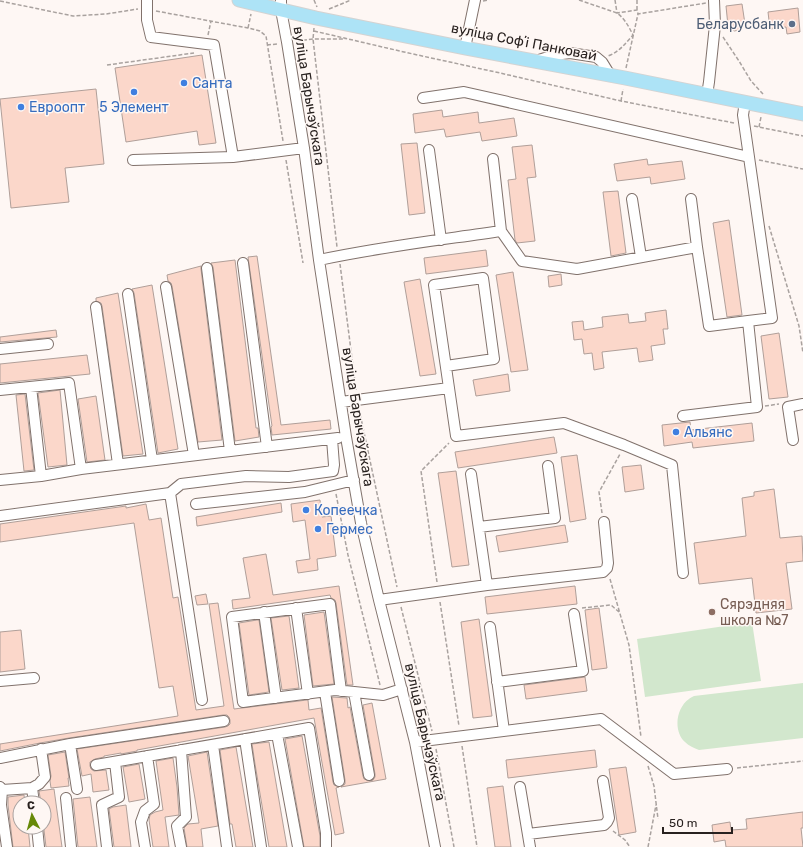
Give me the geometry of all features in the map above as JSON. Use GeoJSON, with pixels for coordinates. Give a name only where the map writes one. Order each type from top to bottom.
{"type":"FeatureCollection","features":[{"type":"Feature","properties":{"kind":"main road","name":"вуліца Софʼі Панковай"},"geometry":{"type":"LineString","coordinates":[[239,0],[281,5],[316,18],[803,114]]}},
{"type":"Feature","properties":{"kind":"street"},"geometry":{"type":"LineString","coordinates":[[465,48],[475,0]]}},
{"type":"Feature","properties":{"kind":"street"},"geometry":{"type":"LineString","coordinates":[[707,95],[715,25],[714,1]]}},
{"type":"Feature","properties":{"kind":"street"},"geometry":{"type":"LineString","coordinates":[[147,5],[147,20],[151,37],[214,45],[233,157]]}},
{"type":"Feature","properties":{"kind":"street","name":"вуліца Барычэўскага"},"geometry":{"type":"LineString","coordinates":[[281,5],[304,148],[346,437],[361,523],[415,742],[435,847]]}},
{"type":"Feature","properties":{"kind":"street"},"geometry":{"type":"LineString","coordinates":[[423,98],[464,92],[752,158]]}},
{"type":"Feature","properties":{"kind":"street"},"geometry":{"type":"LineString","coordinates":[[691,199],[709,326],[772,318],[752,158],[744,125],[744,102]]}},
{"type":"Feature","properties":{"kind":"street"},"geometry":{"type":"LineString","coordinates":[[133,160],[233,157],[304,148]]}},
{"type":"Feature","properties":{"kind":"street"},"geometry":{"type":"LineString","coordinates":[[429,150],[441,240]]}},
{"type":"Feature","properties":{"kind":"street"},"geometry":{"type":"LineString","coordinates":[[493,159],[501,231],[522,261],[577,269],[697,247]]}},
{"type":"Feature","properties":{"kind":"street"},"geometry":{"type":"LineString","coordinates":[[632,199],[641,257]]}},
{"type":"Feature","properties":{"kind":"street"},"geometry":{"type":"LineString","coordinates":[[320,260],[501,231]]}},
{"type":"Feature","properties":{"kind":"street"},"geometry":{"type":"LineString","coordinates":[[243,263],[267,447]]}},
{"type":"Feature","properties":{"kind":"street"},"geometry":{"type":"LineString","coordinates":[[206,268],[230,451]]}},
{"type":"Feature","properties":{"kind":"street"},"geometry":{"type":"LineString","coordinates":[[446,366],[494,359],[483,278],[434,285],[456,436],[564,423],[624,445],[672,465],[683,573]]}},
{"type":"Feature","properties":{"kind":"street"},"geometry":{"type":"LineString","coordinates":[[166,287],[194,455]]}},
{"type":"Feature","properties":{"kind":"street"},"geometry":{"type":"LineString","coordinates":[[128,294],[152,460]]}},
{"type":"Feature","properties":{"kind":"street"},"geometry":{"type":"LineString","coordinates":[[96,307],[118,464]]}},
{"type":"Feature","properties":{"kind":"street"},"geometry":{"type":"LineString","coordinates":[[684,416],[757,407],[748,321]]}},
{"type":"Feature","properties":{"kind":"street"},"geometry":{"type":"LineString","coordinates":[[0,349],[48,344]]}},
{"type":"Feature","properties":{"kind":"street"},"geometry":{"type":"LineString","coordinates":[[0,390],[69,383],[81,469]]}},
{"type":"Feature","properties":{"kind":"street"},"geometry":{"type":"LineString","coordinates":[[31,386],[41,476]]}},
{"type":"Feature","properties":{"kind":"street"},"geometry":{"type":"LineString","coordinates":[[341,402],[449,388]]}},
{"type":"Feature","properties":{"kind":"street"},"geometry":{"type":"LineString","coordinates":[[793,440],[788,407],[803,404]]}},
{"type":"Feature","properties":{"kind":"street"},"geometry":{"type":"LineString","coordinates":[[0,480],[41,476],[118,464],[346,437]]}},
{"type":"Feature","properties":{"kind":"street"},"geometry":{"type":"LineString","coordinates":[[0,516],[170,493],[181,484],[246,476],[289,477],[333,470],[332,439]]}},
{"type":"Feature","properties":{"kind":"street"},"geometry":{"type":"LineString","coordinates":[[479,527],[555,518],[548,466]]}},
{"type":"Feature","properties":{"kind":"street"},"geometry":{"type":"LineString","coordinates":[[472,474],[487,585]]}},
{"type":"Feature","properties":{"kind":"street"},"geometry":{"type":"LineString","coordinates":[[196,504],[305,492],[354,480]]}},
{"type":"Feature","properties":{"kind":"street"},"geometry":{"type":"LineString","coordinates":[[170,493],[202,700]]}},
{"type":"Feature","properties":{"kind":"street"},"geometry":{"type":"LineString","coordinates":[[379,600],[487,585],[603,572],[608,564],[604,522]]}},
{"type":"Feature","properties":{"kind":"street"},"geometry":{"type":"LineString","coordinates":[[341,691],[330,604],[232,617],[243,702],[335,690],[341,691],[383,695],[402,689]]}},
{"type":"Feature","properties":{"kind":"street"},"geometry":{"type":"LineString","coordinates":[[296,608],[308,694]]}},
{"type":"Feature","properties":{"kind":"street"},"geometry":{"type":"LineString","coordinates":[[264,612],[276,698]]}},
{"type":"Feature","properties":{"kind":"street"},"geometry":{"type":"LineString","coordinates":[[498,682],[583,671],[574,614]]}},
{"type":"Feature","properties":{"kind":"street"},"geometry":{"type":"LineString","coordinates":[[490,627],[504,731]]}},
{"type":"Feature","properties":{"kind":"street"},"geometry":{"type":"LineString","coordinates":[[0,681],[34,678]]}},
{"type":"Feature","properties":{"kind":"street"},"geometry":{"type":"LineString","coordinates":[[324,692],[339,781]]}},
{"type":"Feature","properties":{"kind":"street"},"geometry":{"type":"LineString","coordinates":[[354,692],[369,775]]}},
{"type":"Feature","properties":{"kind":"street"},"geometry":{"type":"LineString","coordinates":[[415,742],[601,719],[674,774],[727,769]]}},
{"type":"Feature","properties":{"kind":"street"},"geometry":{"type":"LineString","coordinates":[[0,758],[70,744],[224,721]]}},
{"type":"Feature","properties":{"kind":"street"},"geometry":{"type":"LineString","coordinates":[[96,765],[309,728],[326,833],[326,847]]}},
{"type":"Feature","properties":{"kind":"street"},"geometry":{"type":"LineString","coordinates":[[277,734],[298,847]]}},
{"type":"Feature","properties":{"kind":"street"},"geometry":{"type":"LineString","coordinates":[[245,739],[262,847]]}},
{"type":"Feature","properties":{"kind":"street"},"geometry":{"type":"LineString","coordinates":[[70,744],[77,789]]}},
{"type":"Feature","properties":{"kind":"street"},"geometry":{"type":"LineString","coordinates":[[213,745],[228,847]]}},
{"type":"Feature","properties":{"kind":"street"},"geometry":{"type":"LineString","coordinates":[[7,847],[1,805],[1,788],[32,788],[39,784],[45,777],[41,749]]}},
{"type":"Feature","properties":{"kind":"street"},"geometry":{"type":"LineString","coordinates":[[181,750],[186,817],[177,826],[181,847]]}},
{"type":"Feature","properties":{"kind":"street"},"geometry":{"type":"LineString","coordinates":[[145,847],[141,822],[145,811],[154,804],[147,756]]}},
{"type":"Feature","properties":{"kind":"street"},"geometry":{"type":"LineString","coordinates":[[107,847],[102,805],[120,797],[115,762]]}},
{"type":"Feature","properties":{"kind":"street"},"geometry":{"type":"LineString","coordinates":[[528,834],[604,825],[609,818],[603,781]]}},
{"type":"Feature","properties":{"kind":"street"},"geometry":{"type":"LineString","coordinates":[[520,787],[530,847]]}},
{"type":"Feature","properties":{"kind":"street"},"geometry":{"type":"LineString","coordinates":[[32,788],[33,795]]}},
{"type":"Feature","properties":{"kind":"street"},"geometry":{"type":"LineString","coordinates":[[66,798],[71,847]]}},
{"type":"Feature","properties":{"kind":"street"},"geometry":{"type":"LineString","coordinates":[[38,835],[39,847]]}},
{"type":"Feature","properties":{"kind":"path"},"geometry":{"type":"LineString","coordinates":[[324,12],[351,0]]}},
{"type":"Feature","properties":{"kind":"path"},"geometry":{"type":"LineString","coordinates":[[579,0],[617,13],[627,24],[633,35]]}},
{"type":"Feature","properties":{"kind":"path"},"geometry":{"type":"LineString","coordinates":[[615,0],[617,13]]}},
{"type":"Feature","properties":{"kind":"path"},"geometry":{"type":"LineString","coordinates":[[621,101],[624,78],[638,14],[637,0]]}},
{"type":"Feature","properties":{"kind":"path"},"geometry":{"type":"LineString","coordinates":[[0,1],[72,16],[106,14],[136,9],[147,5],[211,21],[260,31],[266,36],[303,263]]}},
{"type":"Feature","properties":{"kind":"path"},"geometry":{"type":"LineString","coordinates":[[638,14],[714,1]]}},
{"type":"Feature","properties":{"kind":"path"},"geometry":{"type":"LineString","coordinates":[[617,13],[637,10]]}},
{"type":"Feature","properties":{"kind":"path"},"geometry":{"type":"LineString","coordinates":[[107,65],[205,51],[211,21]]}},
{"type":"Feature","properties":{"kind":"path"},"geometry":{"type":"LineString","coordinates":[[715,25],[751,81],[764,96],[759,127]]}},
{"type":"Feature","properties":{"kind":"path"},"geometry":{"type":"LineString","coordinates":[[314,30],[347,39],[621,101],[803,136]]}},
{"type":"Feature","properties":{"kind":"path"},"geometry":{"type":"LineString","coordinates":[[605,57],[620,50],[633,35]]}},
{"type":"Feature","properties":{"kind":"path"},"geometry":{"type":"LineString","coordinates":[[347,39],[313,39],[358,401],[399,598],[434,740],[454,847]]}},
{"type":"Feature","properties":{"kind":"path"},"geometry":{"type":"LineString","coordinates":[[159,58],[160,62]]}},
{"type":"Feature","properties":{"kind":"path"},"geometry":{"type":"LineString","coordinates":[[752,158],[803,169]]}},
{"type":"Feature","properties":{"kind":"path"},"geometry":{"type":"LineString","coordinates":[[768,222],[799,326],[803,353]]}},
{"type":"Feature","properties":{"kind":"path"},"geometry":{"type":"LineString","coordinates":[[456,436],[420,471],[477,847]]}},
{"type":"Feature","properties":{"kind":"path"},"geometry":{"type":"LineString","coordinates":[[604,522],[600,492],[624,445]]}},
{"type":"Feature","properties":{"kind":"path"},"geometry":{"type":"LineString","coordinates":[[335,485],[348,554],[383,695]]}},
{"type":"Feature","properties":{"kind":"path"},"geometry":{"type":"LineString","coordinates":[[606,568],[629,645],[642,751],[654,786],[658,819]]}},
{"type":"Feature","properties":{"kind":"path"},"geometry":{"type":"LineString","coordinates":[[574,614],[583,607],[611,605],[620,614]]}},
{"type":"Feature","properties":{"kind":"path"},"geometry":{"type":"LineString","coordinates":[[727,769],[803,761]]}},
{"type":"Feature","properties":{"kind":"path"},"geometry":{"type":"LineString","coordinates":[[648,847],[656,803]]}},
{"type":"Feature","properties":{"kind":"path"},"geometry":{"type":"LineString","coordinates":[[604,825],[625,840],[630,847]]}},
{"type":"Feature","properties":{"kind":"green space"},"geometry":{"type":"Polygon","coordinates":[[[752,622],[761,681],[645,697],[637,639],[752,622]]]}},
{"type":"Feature","properties":{"kind":"green space"},"geometry":{"type":"Polygon","coordinates":[[[803,683],[803,738],[699,750],[692,747],[681,737],[678,726],[679,714],[685,703],[694,696],[803,683]]]}},
{"type":"Feature","properties":{"kind":"building"},"geometry":{"type":"Polygon","coordinates":[[[742,4],[745,24],[740,30],[734,31],[728,26],[726,6],[742,4]]]}},
{"type":"Feature","properties":{"kind":"building"},"geometry":{"type":"Polygon","coordinates":[[[798,8],[800,32],[787,34],[786,27],[770,29],[768,12],[798,8]]]}},
{"type":"Feature","properties":{"kind":"building"},"geometry":{"type":"Polygon","coordinates":[[[202,55],[216,143],[199,145],[197,131],[126,142],[115,68],[202,55]]]}},
{"type":"Feature","properties":{"kind":"building"},"geometry":{"type":"Polygon","coordinates":[[[96,89],[104,164],[65,168],[69,202],[11,208],[0,99],[96,89]]]}},
{"type":"Feature","properties":{"kind":"building"},"geometry":{"type":"Polygon","coordinates":[[[442,110],[443,117],[478,112],[479,123],[514,118],[517,136],[482,141],[480,132],[446,137],[444,129],[415,133],[413,114],[442,110]]]}},
{"type":"Feature","properties":{"kind":"building"},"geometry":{"type":"Polygon","coordinates":[[[417,143],[425,213],[409,215],[401,144],[417,143]]]}},
{"type":"Feature","properties":{"kind":"building"},"geometry":{"type":"Polygon","coordinates":[[[532,145],[536,177],[527,178],[535,241],[517,243],[515,240],[508,180],[516,179],[512,147],[532,145]]]}},
{"type":"Feature","properties":{"kind":"building"},"geometry":{"type":"Polygon","coordinates":[[[647,159],[648,165],[682,161],[685,179],[651,184],[650,177],[617,181],[614,164],[647,159]]]}},
{"type":"Feature","properties":{"kind":"building"},"geometry":{"type":"Polygon","coordinates":[[[618,191],[626,253],[611,256],[603,192],[618,191]]]}},
{"type":"Feature","properties":{"kind":"building"},"geometry":{"type":"Polygon","coordinates":[[[729,220],[742,315],[727,317],[713,223],[729,220]]]}},
{"type":"Feature","properties":{"kind":"building"},"geometry":{"type":"Polygon","coordinates":[[[486,250],[488,266],[426,274],[424,258],[486,250]]]}},
{"type":"Feature","properties":{"kind":"building"},"geometry":{"type":"Polygon","coordinates":[[[257,256],[281,425],[330,420],[331,429],[272,435],[272,426],[248,257],[257,256]]]}},
{"type":"Feature","properties":{"kind":"building"},"geometry":{"type":"Polygon","coordinates":[[[235,260],[256,428],[258,428],[259,437],[235,441],[213,267],[211,263],[235,260]]]}},
{"type":"Feature","properties":{"kind":"building"},"geometry":{"type":"Polygon","coordinates":[[[201,266],[222,440],[198,442],[172,286],[168,281],[167,275],[201,266]]]}},
{"type":"Feature","properties":{"kind":"building"},"geometry":{"type":"Polygon","coordinates":[[[513,272],[528,370],[511,372],[496,275],[513,272]]]}},
{"type":"Feature","properties":{"kind":"building"},"geometry":{"type":"Polygon","coordinates":[[[561,274],[562,285],[549,287],[548,276],[561,274]]]}},
{"type":"Feature","properties":{"kind":"building"},"geometry":{"type":"Polygon","coordinates":[[[420,279],[436,374],[420,376],[404,282],[420,279]]]}},
{"type":"Feature","properties":{"kind":"building"},"geometry":{"type":"Polygon","coordinates":[[[152,285],[178,449],[158,453],[134,293],[132,289],[152,285]]]}},
{"type":"Feature","properties":{"kind":"building"},"geometry":{"type":"Polygon","coordinates":[[[118,293],[143,454],[123,456],[102,306],[101,303],[96,301],[96,298],[118,293]]]}},
{"type":"Feature","properties":{"kind":"building"},"geometry":{"type":"Polygon","coordinates":[[[666,310],[668,329],[663,329],[665,344],[651,346],[653,360],[639,362],[637,348],[602,352],[604,368],[594,370],[592,353],[584,354],[582,339],[574,340],[572,322],[583,321],[584,330],[603,327],[602,317],[628,314],[629,323],[646,321],[645,313],[666,310]]]}},
{"type":"Feature","properties":{"kind":"building"},"geometry":{"type":"Polygon","coordinates":[[[56,330],[57,337],[0,342],[0,337],[56,330]]]}},
{"type":"Feature","properties":{"kind":"building"},"geometry":{"type":"Polygon","coordinates":[[[779,333],[788,397],[769,399],[761,336],[779,333]]]}},
{"type":"Feature","properties":{"kind":"building"},"geometry":{"type":"Polygon","coordinates":[[[87,355],[90,374],[0,383],[0,364],[87,355]]]}},
{"type":"Feature","properties":{"kind":"building"},"geometry":{"type":"Polygon","coordinates":[[[508,374],[510,391],[476,396],[473,380],[508,374]]]}},
{"type":"Feature","properties":{"kind":"building"},"geometry":{"type":"Polygon","coordinates":[[[60,390],[67,465],[48,467],[38,393],[60,390]]]}},
{"type":"Feature","properties":{"kind":"building"},"geometry":{"type":"Polygon","coordinates":[[[25,394],[34,470],[24,471],[16,395],[25,394]]]}},
{"type":"Feature","properties":{"kind":"building"},"geometry":{"type":"Polygon","coordinates":[[[96,396],[105,460],[87,462],[78,399],[96,396]]]}},
{"type":"Feature","properties":{"kind":"building"},"geometry":{"type":"Polygon","coordinates":[[[690,422],[691,430],[752,423],[754,441],[693,448],[692,442],[664,446],[662,425],[690,422]]]}},
{"type":"Feature","properties":{"kind":"building"},"geometry":{"type":"Polygon","coordinates":[[[554,437],[557,453],[458,468],[455,452],[554,437]]]}},
{"type":"Feature","properties":{"kind":"building"},"geometry":{"type":"Polygon","coordinates":[[[577,455],[586,519],[570,522],[561,457],[577,455]]]}},
{"type":"Feature","properties":{"kind":"building"},"geometry":{"type":"Polygon","coordinates":[[[641,465],[644,489],[625,492],[622,467],[641,465]]]}},
{"type":"Feature","properties":{"kind":"building"},"geometry":{"type":"Polygon","coordinates":[[[456,471],[469,565],[452,567],[438,473],[456,471]]]}},
{"type":"Feature","properties":{"kind":"building"},"geometry":{"type":"Polygon","coordinates":[[[774,489],[780,538],[802,536],[803,561],[786,563],[792,609],[756,613],[752,578],[699,584],[694,543],[746,536],[742,498],[754,496],[754,492],[774,489]]]}},
{"type":"Feature","properties":{"kind":"building"},"geometry":{"type":"Polygon","coordinates":[[[320,500],[322,517],[331,516],[336,556],[317,559],[318,570],[298,573],[296,561],[310,559],[305,520],[293,522],[291,504],[320,500]]]}},
{"type":"Feature","properties":{"kind":"building"},"geometry":{"type":"Polygon","coordinates":[[[281,503],[282,512],[197,526],[196,517],[281,503]]]}},
{"type":"Feature","properties":{"kind":"building"},"geometry":{"type":"Polygon","coordinates":[[[146,504],[149,520],[161,518],[173,598],[178,597],[196,710],[224,706],[209,604],[218,603],[234,709],[307,700],[309,710],[321,708],[333,782],[334,785],[339,787],[336,788],[344,833],[335,835],[314,718],[104,756],[95,759],[90,762],[91,769],[94,771],[106,770],[109,790],[93,792],[91,774],[82,776],[77,749],[225,727],[230,724],[229,717],[227,715],[223,715],[69,738],[0,751],[0,744],[178,716],[173,686],[159,688],[134,523],[0,542],[0,524],[126,506],[126,508],[146,504]]]}},
{"type":"Feature","properties":{"kind":"building"},"geometry":{"type":"Polygon","coordinates":[[[565,525],[568,542],[499,552],[496,536],[565,525]]]}},
{"type":"Feature","properties":{"kind":"building"},"geometry":{"type":"Polygon","coordinates":[[[266,554],[273,595],[339,586],[353,685],[347,685],[336,603],[330,595],[233,609],[232,600],[250,598],[243,558],[266,554]]]}},
{"type":"Feature","properties":{"kind":"building"},"geometry":{"type":"Polygon","coordinates":[[[575,586],[577,604],[487,614],[485,597],[575,586]]]}},
{"type":"Feature","properties":{"kind":"building"},"geometry":{"type":"Polygon","coordinates":[[[206,594],[208,604],[197,605],[195,596],[206,594]]]}},
{"type":"Feature","properties":{"kind":"building"},"geometry":{"type":"Polygon","coordinates":[[[599,608],[607,668],[592,670],[585,610],[599,608]]]}},
{"type":"Feature","properties":{"kind":"building"},"geometry":{"type":"Polygon","coordinates":[[[324,612],[334,684],[313,686],[304,615],[324,612]]]}},
{"type":"Feature","properties":{"kind":"building"},"geometry":{"type":"Polygon","coordinates":[[[289,616],[299,688],[282,690],[271,618],[289,616]]]}},
{"type":"Feature","properties":{"kind":"building"},"geometry":{"type":"Polygon","coordinates":[[[479,619],[492,716],[473,718],[461,622],[479,619]]]}},
{"type":"Feature","properties":{"kind":"building"},"geometry":{"type":"Polygon","coordinates":[[[259,620],[269,692],[249,695],[239,623],[259,620]]]}},
{"type":"Feature","properties":{"kind":"building"},"geometry":{"type":"Polygon","coordinates":[[[21,630],[25,669],[0,672],[0,632],[21,630]]]}},
{"type":"Feature","properties":{"kind":"building"},"geometry":{"type":"Polygon","coordinates":[[[585,677],[587,691],[526,699],[524,685],[585,677]]]}},
{"type":"Feature","properties":{"kind":"building"},"geometry":{"type":"Polygon","coordinates":[[[332,697],[347,698],[363,776],[364,779],[370,781],[373,780],[375,774],[363,705],[372,703],[386,779],[341,787],[345,784],[345,780],[332,697]]]}},
{"type":"Feature","properties":{"kind":"building"},"geometry":{"type":"Polygon","coordinates":[[[302,736],[320,836],[320,847],[304,847],[285,739],[302,736]]]}},
{"type":"Feature","properties":{"kind":"building"},"geometry":{"type":"Polygon","coordinates":[[[269,742],[287,847],[269,847],[252,744],[269,742]]]}},
{"type":"Feature","properties":{"kind":"building"},"geometry":{"type":"Polygon","coordinates":[[[236,747],[253,847],[236,847],[232,824],[230,824],[220,750],[236,747]]]}},
{"type":"Feature","properties":{"kind":"building"},"geometry":{"type":"Polygon","coordinates":[[[595,750],[597,767],[508,778],[506,760],[595,750]]]}},
{"type":"Feature","properties":{"kind":"building"},"geometry":{"type":"Polygon","coordinates":[[[65,752],[69,786],[51,788],[48,755],[65,752]]]}},
{"type":"Feature","properties":{"kind":"building"},"geometry":{"type":"Polygon","coordinates":[[[207,752],[218,826],[201,829],[203,847],[187,847],[184,828],[188,824],[199,823],[188,756],[207,752]]]}},
{"type":"Feature","properties":{"kind":"building"},"geometry":{"type":"Polygon","coordinates":[[[173,758],[179,815],[165,817],[169,847],[153,847],[149,820],[150,815],[163,810],[156,761],[173,758]]]}},
{"type":"Feature","properties":{"kind":"building"},"geometry":{"type":"Polygon","coordinates":[[[139,764],[145,799],[129,802],[123,767],[139,764]]]}},
{"type":"Feature","properties":{"kind":"building"},"geometry":{"type":"Polygon","coordinates":[[[626,767],[636,832],[619,835],[609,769],[626,767]]]}},
{"type":"Feature","properties":{"kind":"building"},"geometry":{"type":"Polygon","coordinates":[[[503,786],[511,847],[495,847],[487,788],[503,786]]]}},
{"type":"Feature","properties":{"kind":"building"},"geometry":{"type":"Polygon","coordinates":[[[54,789],[62,847],[46,847],[45,835],[52,835],[52,795],[40,795],[39,791],[54,789]]]}},
{"type":"Feature","properties":{"kind":"building"},"geometry":{"type":"Polygon","coordinates":[[[12,796],[12,835],[29,835],[30,847],[13,847],[8,797],[12,796]]]}},
{"type":"Feature","properties":{"kind":"building"},"geometry":{"type":"Polygon","coordinates":[[[90,797],[97,847],[78,847],[73,799],[90,797]]]}},
{"type":"Feature","properties":{"kind":"building"},"geometry":{"type":"Polygon","coordinates":[[[126,805],[131,847],[114,847],[109,809],[126,805]]]}},
{"type":"Feature","properties":{"kind":"building"},"geometry":{"type":"Polygon","coordinates":[[[803,812],[803,828],[801,828],[803,847],[726,847],[725,840],[714,842],[712,825],[730,822],[731,830],[747,829],[746,819],[803,812]]]}},
{"type":"Feature","properties":{"kind":"place","name":"Беларусбанк"},"geometry":{"type":"Point","coordinates":[792,24]}},
{"type":"Feature","properties":{"kind":"place","name":"Санта"},"geometry":{"type":"Point","coordinates":[184,83]}},
{"type":"Feature","properties":{"kind":"place","name":"5 Элемент"},"geometry":{"type":"Point","coordinates":[134,92]}},
{"type":"Feature","properties":{"kind":"place","name":"Евроопт"},"geometry":{"type":"Point","coordinates":[21,107]}},
{"type":"Feature","properties":{"kind":"place","name":"Альянс"},"geometry":{"type":"Point","coordinates":[676,432]}},
{"type":"Feature","properties":{"kind":"place","name":"Копеечка"},"geometry":{"type":"Point","coordinates":[306,510]}},
{"type":"Feature","properties":{"kind":"place","name":"Гермес"},"geometry":{"type":"Point","coordinates":[318,529]}},
{"type":"Feature","properties":{"kind":"place","name":"Сярэдняя школа №7"},"geometry":{"type":"Point","coordinates":[712,612]}}]}
